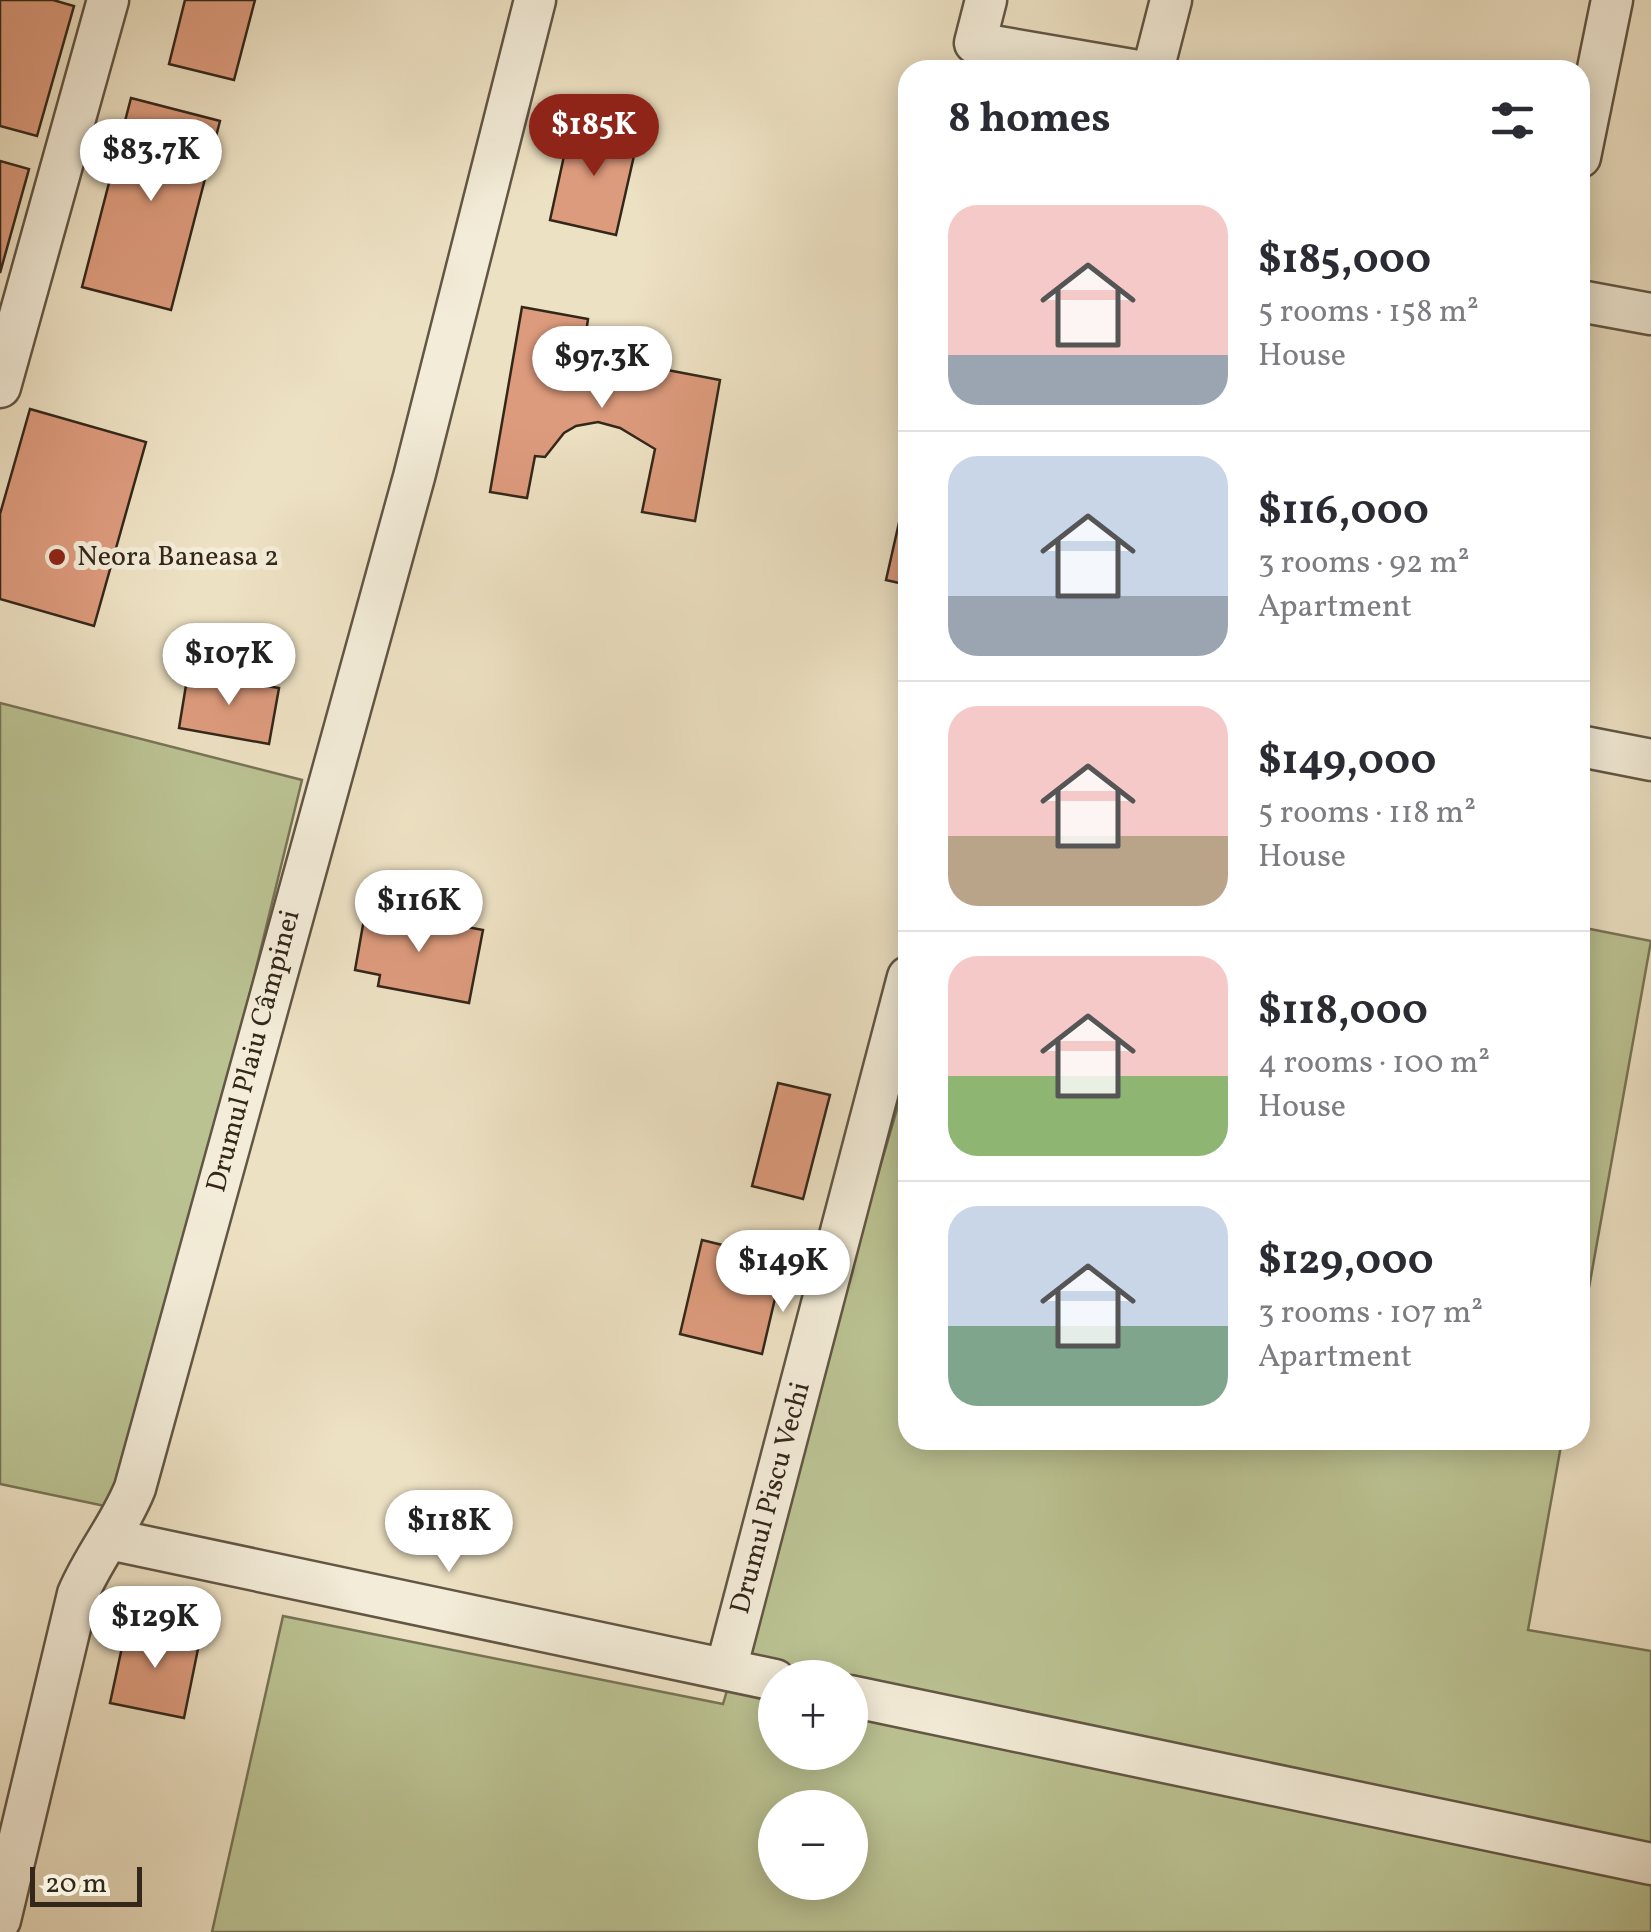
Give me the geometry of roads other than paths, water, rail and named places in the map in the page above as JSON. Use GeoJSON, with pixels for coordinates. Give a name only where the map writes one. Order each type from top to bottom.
{"type":"FeatureCollection","features":[{"type":"Feature","properties":{"kind":"street"},"geometry":{"type":"LineString","coordinates":[[0,387],[108,0]]}},
{"type":"Feature","properties":{"kind":"street","name":"Drumul Plaiu Câmpinei"},"geometry":{"type":"LineString","coordinates":[[0,1920],[78,1594],[134,1488],[404,515],[535,0]]}},
{"type":"Feature","properties":{"kind":"street"},"geometry":{"type":"LineString","coordinates":[[986,0],[972,57],[1009,60]]}},
{"type":"Feature","properties":{"kind":"street"},"geometry":{"type":"LineString","coordinates":[[1156,60],[1171,0]]}},
{"type":"Feature","properties":{"kind":"street"},"geometry":{"type":"LineString","coordinates":[[1590,108],[1612,0]]}},
{"type":"Feature","properties":{"kind":"street"},"geometry":{"type":"LineString","coordinates":[[1590,303],[1651,314]]}},
{"type":"Feature","properties":{"kind":"street"},"geometry":{"type":"LineString","coordinates":[[1590,748],[1651,760]]}},
{"type":"Feature","properties":{"kind":"street","name":"Drumul Piscu Vechi"},"geometry":{"type":"LineString","coordinates":[[726,1670],[898,1015]]}},
{"type":"Feature","properties":{"kind":"street"},"geometry":{"type":"LineString","coordinates":[[110,1539],[758,1677]]}},
{"type":"Feature","properties":{"kind":"street"},"geometry":{"type":"LineString","coordinates":[[868,1700],[1651,1864]]}},
{"type":"Feature","properties":{"kind":"place","name":"Neora Baneasa 2"},"geometry":{"type":"Point","coordinates":[57,557]}}]}
